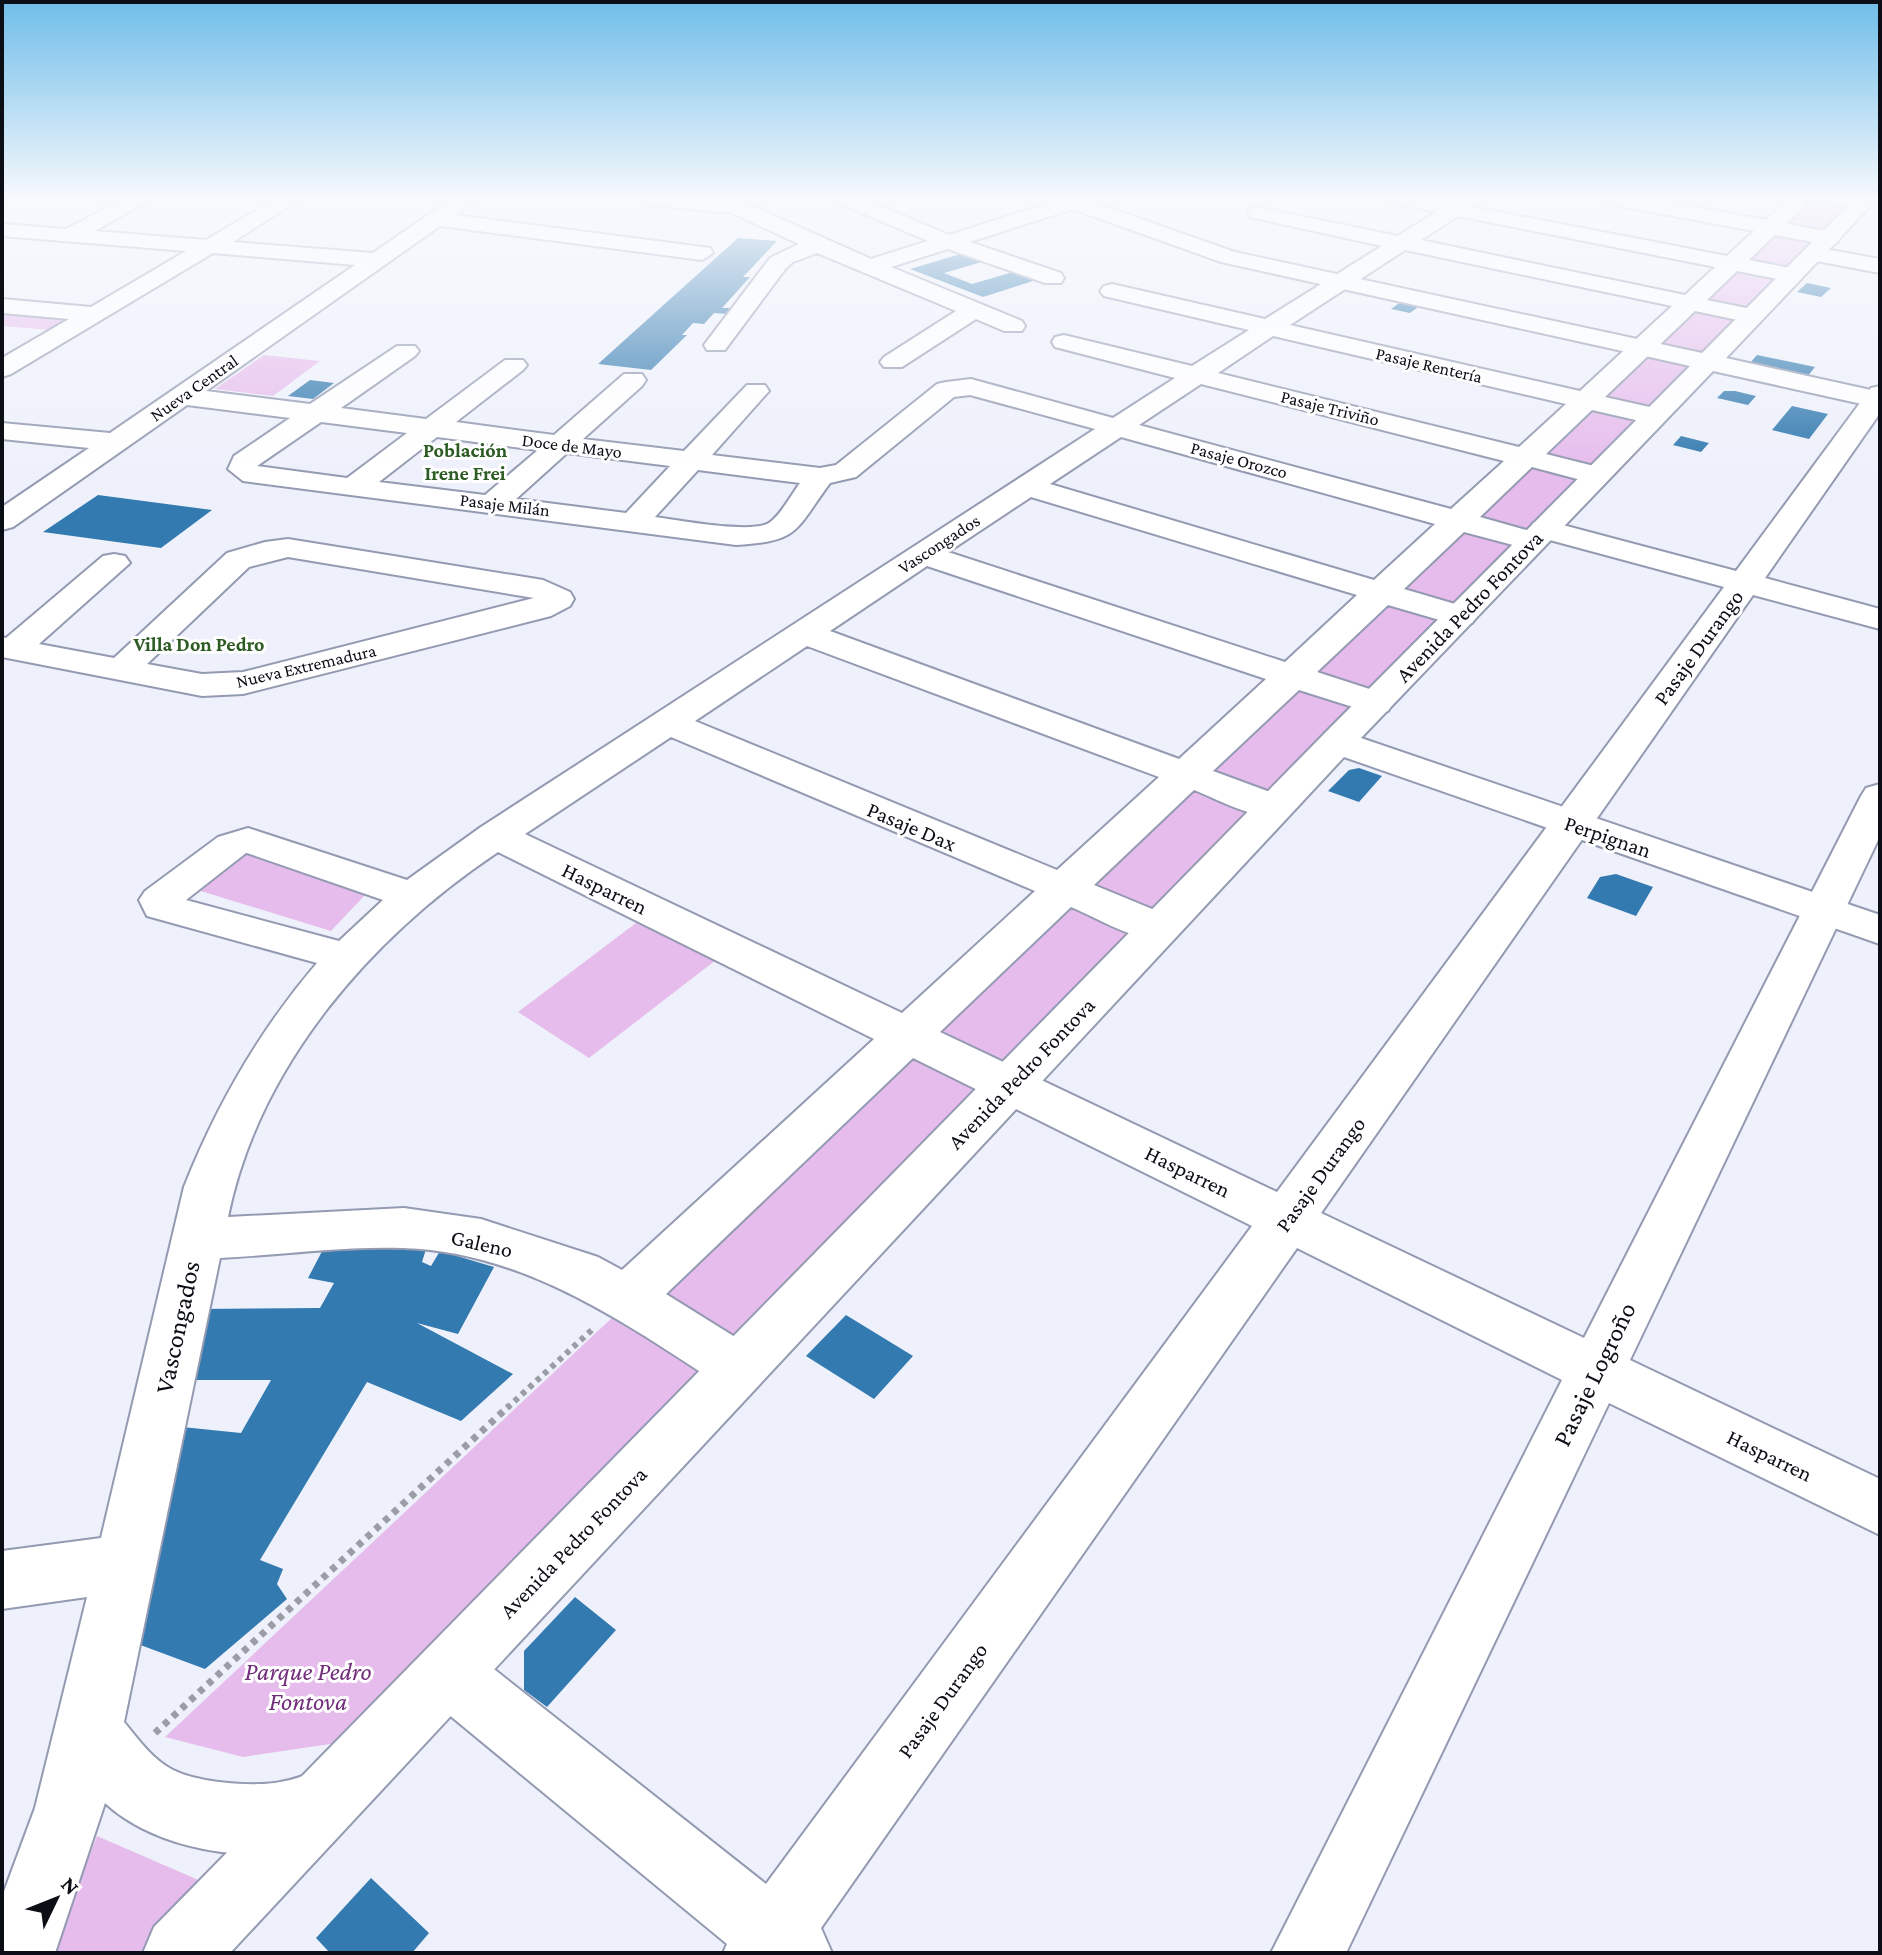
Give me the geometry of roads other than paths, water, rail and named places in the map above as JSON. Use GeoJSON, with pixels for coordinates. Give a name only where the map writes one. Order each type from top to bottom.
{"type":"FeatureCollection","features":[{"type":"Feature","properties":{"kind":"street"},"geometry":{"type":"LineString","coordinates":[[2,369],[134,290]]}},
{"type":"Feature","properties":{"kind":"street","name":"Nueva Central"},"geometry":{"type":"LineString","coordinates":[[2,521],[334,290]]}},
{"type":"Feature","properties":{"kind":"street"},"geometry":{"type":"LineString","coordinates":[[716,345],[757,290]]}},
{"type":"Feature","properties":{"kind":"street"},"geometry":{"type":"LineString","coordinates":[[926,290],[1013,326]]}},
{"type":"Feature","properties":{"kind":"street","name":"Vascongados"},"geometry":{"type":"LineString","coordinates":[[18,1953],[69,1808],[104,1749],[126,1563],[196,1239],[221,1150],[247,1092],[290,1024],[345,957],[412,896],[495,835],[1326,290]]}},
{"type":"Feature","properties":{"kind":"street"},"geometry":{"type":"LineString","coordinates":[[1382,290],[1879,398]]}},
{"type":"Feature","properties":{"kind":"street"},"geometry":{"type":"LineString","coordinates":[[1629,290],[1752,316]]}},
{"type":"Feature","properties":{"kind":"street"},"geometry":{"type":"LineString","coordinates":[[628,1297],[1704,290]]}},
{"type":"Feature","properties":{"kind":"street","name":"Avenida Pedro Fontova"},"geometry":{"type":"LineString","coordinates":[[180,1953],[1337,742],[1777,290]]}},
{"type":"Feature","properties":{"kind":"street","name":"Pasaje Rentería"},"geometry":{"type":"LineString","coordinates":[[1112,291],[1653,416]]}},
{"type":"Feature","properties":{"kind":"street"},"geometry":{"type":"LineString","coordinates":[[2,306],[94,314]]}},
{"type":"Feature","properties":{"kind":"street"},"geometry":{"type":"LineString","coordinates":[[893,362],[974,310]]}},
{"type":"Feature","properties":{"kind":"street"},"geometry":{"type":"LineString","coordinates":[[16,332],[57,336]]}},
{"type":"Feature","properties":{"kind":"street","name":"Pasaje Triviño"},"geometry":{"type":"LineString","coordinates":[[1064,342],[1596,475]]}},
{"type":"Feature","properties":{"kind":"street"},"geometry":{"type":"LineString","coordinates":[[315,413],[406,351]]}},
{"type":"Feature","properties":{"kind":"street"},"geometry":{"type":"LineString","coordinates":[[354,487],[514,365]]}},
{"type":"Feature","properties":{"kind":"street"},"geometry":{"type":"LineString","coordinates":[[494,503],[557,444],[633,380]]}},
{"type":"Feature","properties":{"kind":"street","name":"Pasaje Orozco"},"geometry":{"type":"LineString","coordinates":[[820,477],[846,471],[946,390],[971,387],[1458,520],[1538,535],[1744,583],[1880,619]]}},
{"type":"Feature","properties":{"kind":"street"},"geometry":{"type":"LineString","coordinates":[[634,522],[756,391]]}},
{"type":"Feature","properties":{"kind":"street","name":"Doce de Mayo"},"geometry":{"type":"LineString","coordinates":[[182,396],[820,477]]}},
{"type":"Feature","properties":{"kind":"street","name":"Pasaje Durango"},"geometry":{"type":"LineString","coordinates":[[776,1947],[1287,1219],[1879,398]]}},
{"type":"Feature","properties":{"kind":"street","name":"Pasaje Milán"},"geometry":{"type":"LineString","coordinates":[[315,413],[244,462],[242,469],[253,475],[494,503],[736,536],[770,534],[782,528],[820,477]]}},
{"type":"Feature","properties":{"kind":"street"},"geometry":{"type":"LineString","coordinates":[[2,431],[115,442]]}},
{"type":"Feature","properties":{"kind":"street"},"geometry":{"type":"LineString","coordinates":[[1026,486],[1460,616]]}},
{"type":"Feature","properties":{"kind":"street","name":"Nueva Extremadura"},"geometry":{"type":"LineString","coordinates":[[8,648],[121,670],[202,685],[243,683],[539,609],[558,599],[543,590],[288,548],[265,551],[238,560],[121,670]]}},
{"type":"Feature","properties":{"kind":"street"},"geometry":{"type":"LineString","coordinates":[[922,554],[1375,703]]}},
{"type":"Feature","properties":{"kind":"street"},"geometry":{"type":"LineString","coordinates":[[8,648],[114,563]]}},
{"type":"Feature","properties":{"kind":"street"},"geometry":{"type":"LineString","coordinates":[[803,633],[1275,807]]}},
{"type":"Feature","properties":{"kind":"street","name":"Pasaje Dax"},"geometry":{"type":"LineString","coordinates":[[666,722],[1159,928]]}},
{"type":"Feature","properties":{"kind":"street","name":"Perpignan"},"geometry":{"type":"LineString","coordinates":[[1337,742],[1880,930]]}},
{"type":"Feature","properties":{"kind":"street","name":"Pasaje Logroño"},"geometry":{"type":"LineString","coordinates":[[1308,1953],[1880,796]]}},
{"type":"Feature","properties":{"kind":"street","name":"Hasparren"},"geometry":{"type":"LineString","coordinates":[[495,835],[1880,1508]]}},
{"type":"Feature","properties":{"kind":"street"},"geometry":{"type":"LineString","coordinates":[[345,957],[162,907],[160,900],[232,845],[248,840],[412,896]]}},
{"type":"Feature","properties":{"kind":"street","name":"Galeno"},"geometry":{"type":"LineString","coordinates":[[196,1239],[404,1228],[481,1239],[579,1272],[628,1297],[739,1368]]}},
{"type":"Feature","properties":{"kind":"street"},"geometry":{"type":"LineString","coordinates":[[2,1580],[126,1563]]}},
{"type":"Feature","properties":{"kind":"street"},"geometry":{"type":"LineString","coordinates":[[448,1673],[776,1947]]}},
{"type":"Feature","properties":{"kind":"street"},"geometry":{"type":"LineString","coordinates":[[104,1749],[149,1795],[187,1809],[233,1817],[281,1817],[325,1801]]}},
{"type":"Feature","properties":{"kind":"district","name":"Población Irene Frei"},"geometry":{"type":"Point","coordinates":[465,462]}},
{"type":"Feature","properties":{"kind":"district","name":"Villa Don Pedro"},"geometry":{"type":"Point","coordinates":[199,644]}},
{"type":"Feature","properties":{"kind":"park label","name":"Parque Pedro Fontova"},"geometry":{"type":"Point","coordinates":[308,1686]}}]}
